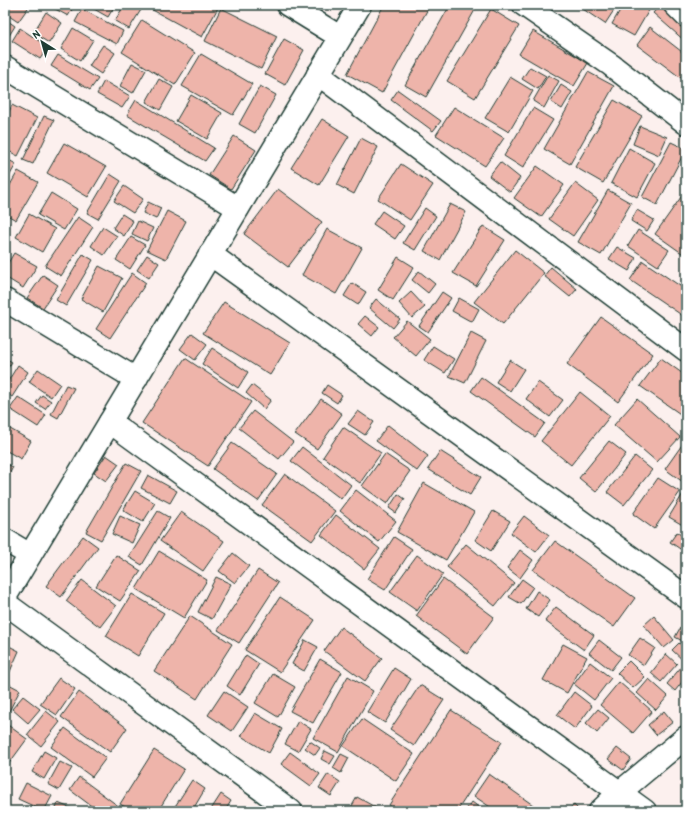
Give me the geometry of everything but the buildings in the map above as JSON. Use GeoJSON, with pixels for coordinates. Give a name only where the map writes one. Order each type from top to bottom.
{"type":"FeatureCollection","features":[{"type":"Feature","properties":{"kind":"street"},"geometry":{"type":"LineString","coordinates":[[288,5],[340,37]]}},
{"type":"Feature","properties":{"kind":"street"},"geometry":{"type":"LineString","coordinates":[[5,597],[360,5]]}},
{"type":"Feature","properties":{"kind":"street"},"geometry":{"type":"LineString","coordinates":[[524,5],[610,65],[686,123]]}},
{"type":"Feature","properties":{"kind":"street"},"geometry":{"type":"LineString","coordinates":[[675,5],[686,16]]}},
{"type":"Feature","properties":{"kind":"street"},"geometry":{"type":"LineString","coordinates":[[5,67],[238,208]]}},
{"type":"Feature","properties":{"kind":"street"},"geometry":{"type":"LineString","coordinates":[[318,74],[686,350]]}},
{"type":"Feature","properties":{"kind":"street"},"geometry":{"type":"LineString","coordinates":[[210,254],[686,597]]}},
{"type":"Feature","properties":{"kind":"street"},"geometry":{"type":"LineString","coordinates":[[5,300],[136,379]]}},
{"type":"Feature","properties":{"kind":"street"},"geometry":{"type":"LineString","coordinates":[[110,422],[645,811]]}},
{"type":"Feature","properties":{"kind":"street"},"geometry":{"type":"LineString","coordinates":[[5,540],[30,555]]}},
{"type":"Feature","properties":{"kind":"street"},"geometry":{"type":"LineString","coordinates":[[5,603],[292,811]]}},
{"type":"Feature","properties":{"kind":"street"},"geometry":{"type":"LineString","coordinates":[[600,811],[620,792],[686,737]]}}]}
